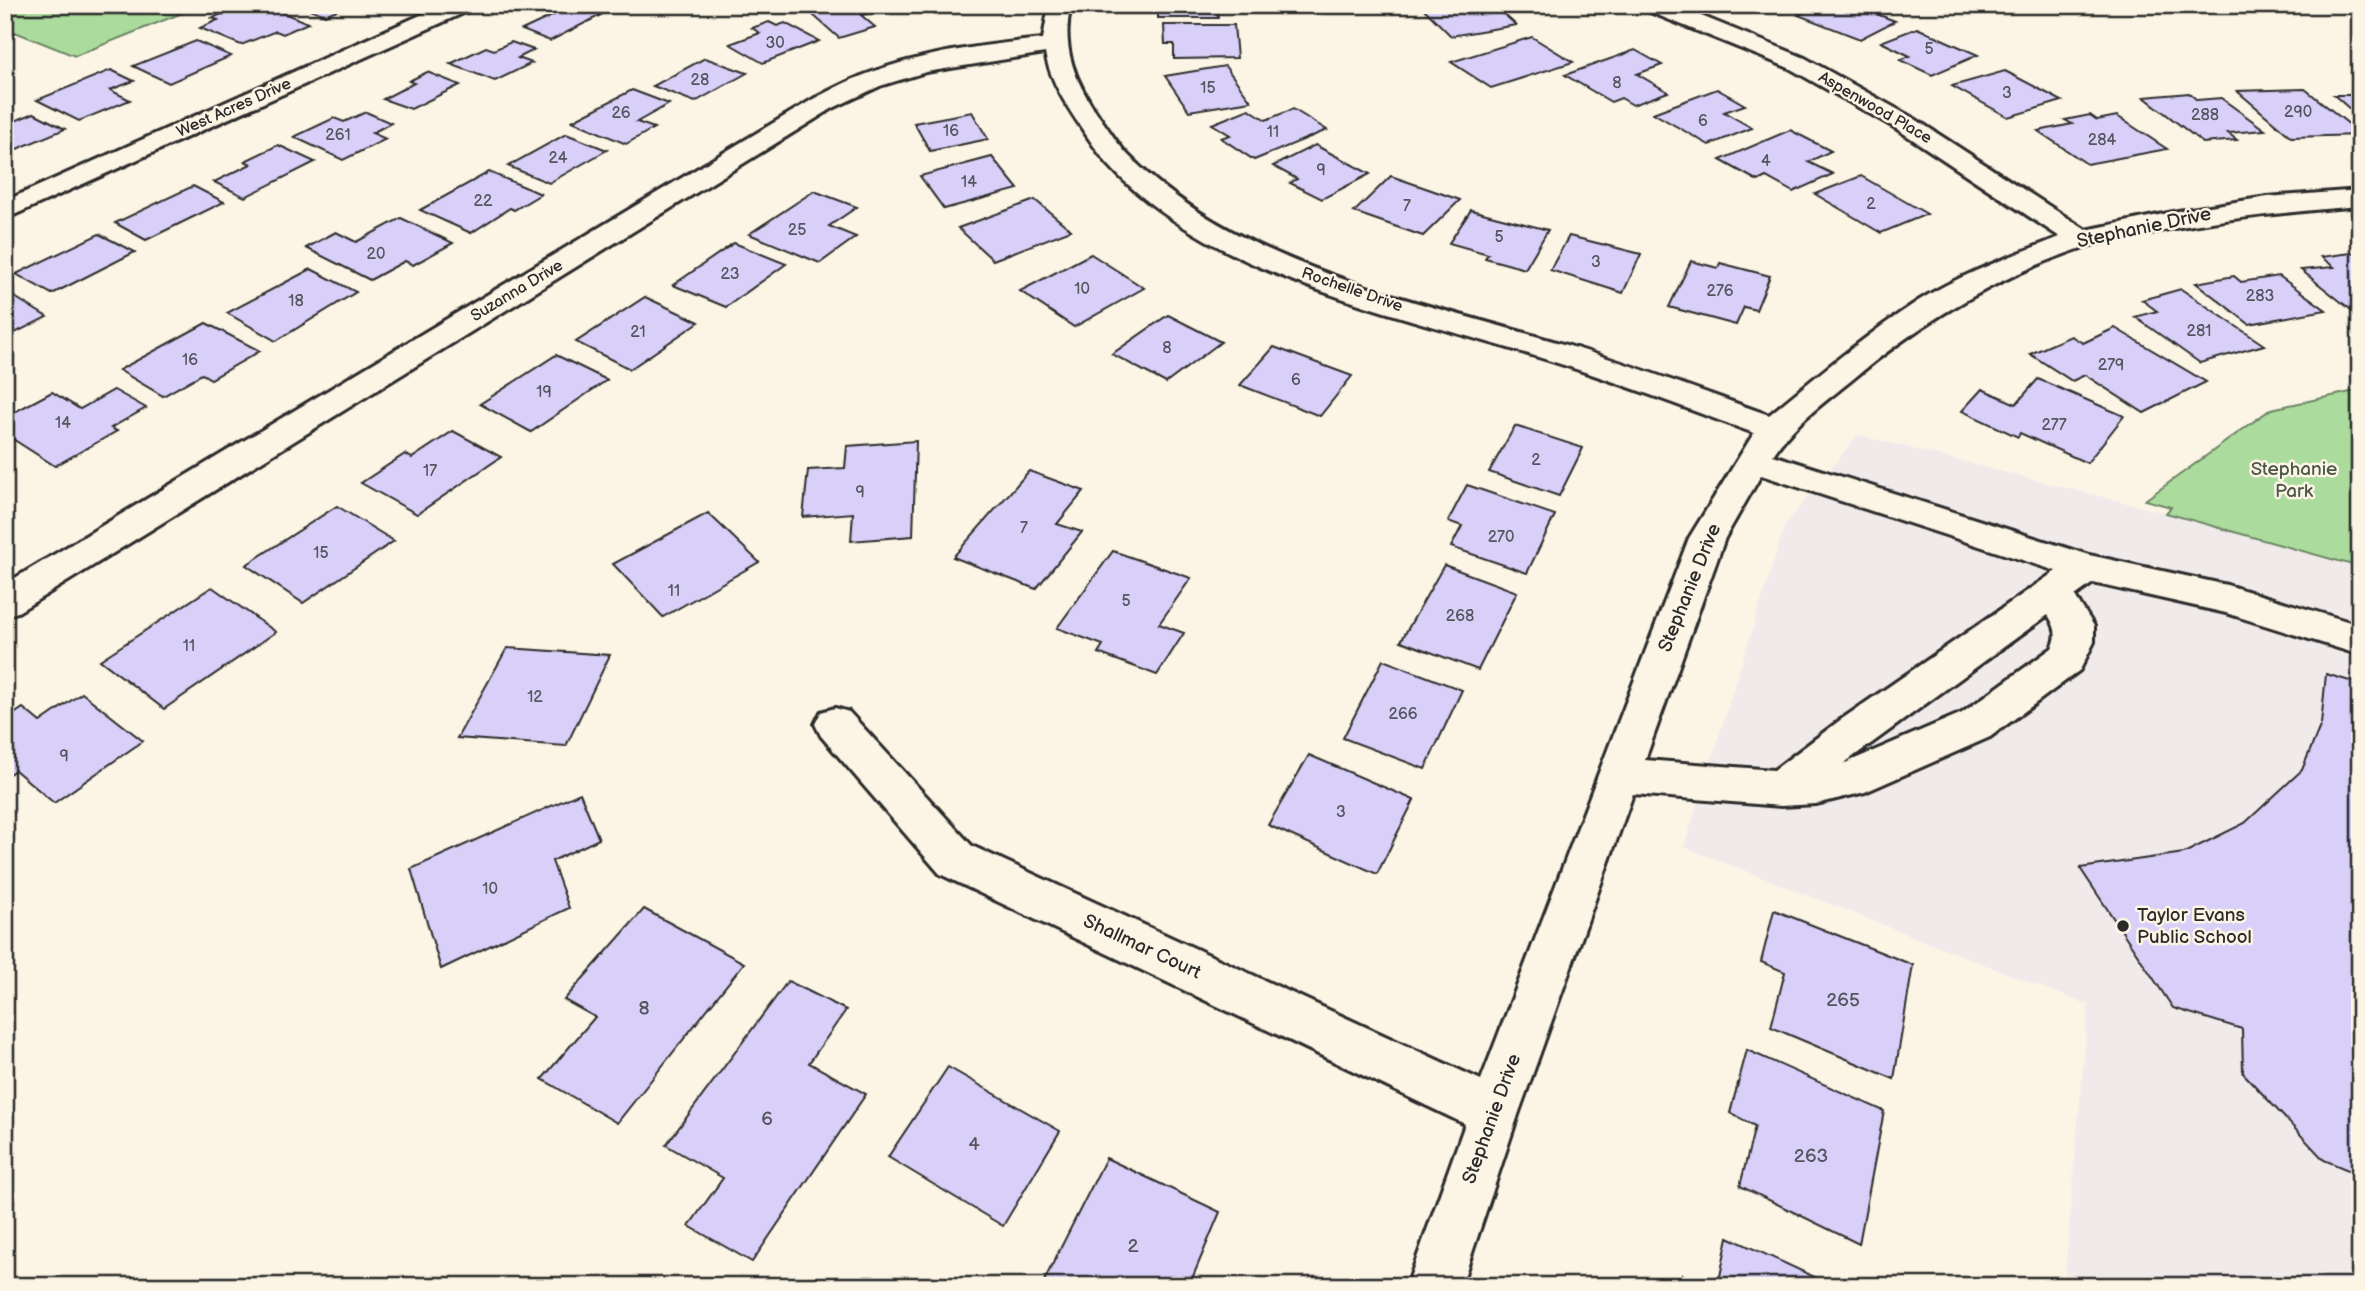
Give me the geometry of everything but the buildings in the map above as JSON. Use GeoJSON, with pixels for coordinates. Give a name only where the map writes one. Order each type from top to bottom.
{"type":"FeatureCollection","features":[{"type":"Feature","properties":{"kind":"street","name":"West Acres Drive"},"geometry":{"type":"LineString","coordinates":[[5,211],[462,5]]}},
{"type":"Feature","properties":{"kind":"street","name":"Rochelle Drive"},"geometry":{"type":"LineString","coordinates":[[1060,5],[1053,45],[1061,75],[1082,114],[1107,149],[1154,193],[1211,229],[1278,264],[1341,289],[1551,351],[1763,444],[2087,568],[2227,600],[2360,640]]}},
{"type":"Feature","properties":{"kind":"street","name":"Aspenwood Place"},"geometry":{"type":"LineString","coordinates":[[1653,5],[1797,64],[1906,124],[2081,239]]}},
{"type":"Feature","properties":{"kind":"street","name":"Suzanna Drive"},"geometry":{"type":"LineString","coordinates":[[5,602],[824,103],[876,79],[922,65],[974,53],[1053,45]]}},
{"type":"Feature","properties":{"kind":"street","name":"Stephanie Drive"},"geometry":{"type":"LineString","coordinates":[[1434,1286],[1494,1112],[1707,538],[1763,444],[1866,352],[1931,306],[2010,267],[2081,239],[2267,205],[2360,198]]}},
{"type":"Feature","properties":{"kind":"street"},"geometry":{"type":"LineString","coordinates":[[1781,788],[1853,733],[2087,568]]}},
{"type":"Feature","properties":{"kind":"street"},"geometry":{"type":"LineString","coordinates":[[1618,775],[1781,788],[1850,780],[1976,725],[2066,659],[2075,642],[2075,626],[2053,593]]}},
{"type":"Feature","properties":{"kind":"street","name":"Shallmar Court"},"geometry":{"type":"LineString","coordinates":[[835,724],[956,860],[1494,1112]]}},
{"type":"Feature","properties":{"kind":"shaded area","name":"Taylor Evans Public School"},"geometry":{"type":"Polygon","coordinates":[[[1858,435],[2166,513],[2360,567],[2360,1286],[2064,1286],[2088,1005],[1684,847],[1785,525],[1858,435]]]}},
{"type":"Feature","properties":{"kind":"green space"},"geometry":{"type":"Polygon","coordinates":[[[5,5],[202,5],[75,56],[5,28],[5,5]]]}},
{"type":"Feature","properties":{"kind":"green space","name":"Stephanie Park"},"geometry":{"type":"Polygon","coordinates":[[[2360,390],[2360,567],[2166,513],[2171,507],[2145,500],[2271,409],[2360,390]]]}},
{"type":"Feature","properties":{"kind":"place","name":"Taylor Evans Public School"},"geometry":{"type":"Point","coordinates":[2123,926]}}]}
